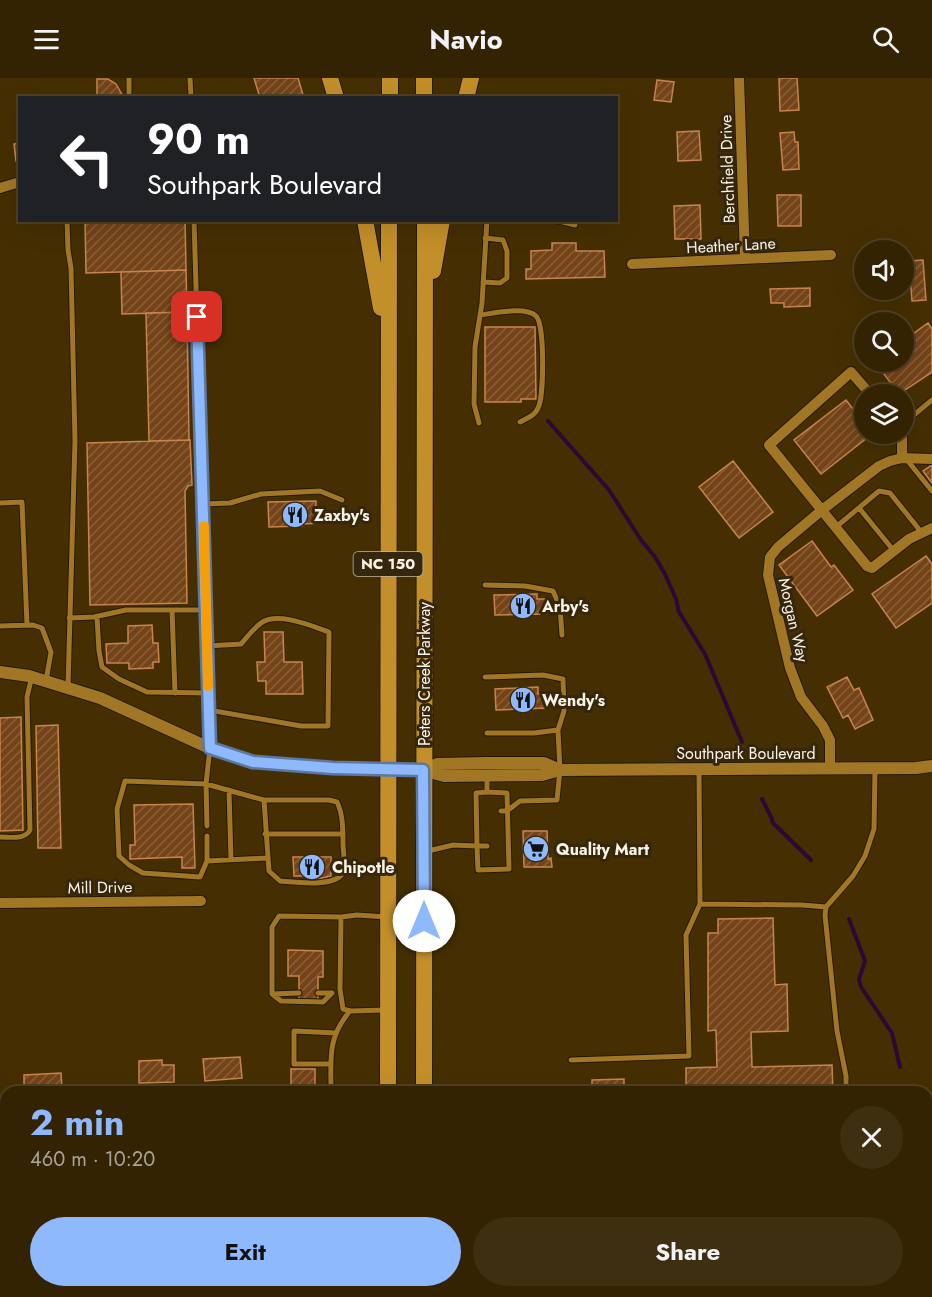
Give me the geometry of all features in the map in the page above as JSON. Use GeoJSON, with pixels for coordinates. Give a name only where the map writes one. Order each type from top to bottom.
{"type":"FeatureCollection","features":[{"type":"Feature","properties":{"kind":"main road"},"geometry":{"type":"LineString","coordinates":[[330,78],[335,96]]}},
{"type":"Feature","properties":{"kind":"main road"},"geometry":{"type":"LineString","coordinates":[[390,78],[390,96]]}},
{"type":"Feature","properties":{"kind":"main road"},"geometry":{"type":"LineString","coordinates":[[424,78],[424,96]]}},
{"type":"Feature","properties":{"kind":"main road"},"geometry":{"type":"LineString","coordinates":[[466,96],[471,78]]}},
{"type":"Feature","properties":{"kind":"main road"},"geometry":{"type":"LineString","coordinates":[[365,222],[389,358]]}},
{"type":"Feature","properties":{"kind":"main road","name":"NC 150"},"geometry":{"type":"LineString","coordinates":[[388,1086],[389,222]]}},
{"type":"Feature","properties":{"kind":"main road","name":"Peters Creek Parkway"},"geometry":{"type":"LineString","coordinates":[[424,1086],[425,222]]}},
{"type":"Feature","properties":{"kind":"main road"},"geometry":{"type":"LineString","coordinates":[[425,328],[442,222]]}},
{"type":"Feature","properties":{"kind":"street","name":"Berchfield Drive"},"geometry":{"type":"LineString","coordinates":[[739,78],[745,259]]}},
{"type":"Feature","properties":{"kind":"street"},"geometry":{"type":"LineString","coordinates":[[0,188],[18,183]]}},
{"type":"Feature","properties":{"kind":"street","name":"Heather Lane"},"geometry":{"type":"LineString","coordinates":[[632,264],[831,255]]}},
{"type":"Feature","properties":{"kind":"street"},"geometry":{"type":"LineString","coordinates":[[861,384],[851,372],[769,445],[867,566],[872,568],[927,530]]}},
{"type":"Feature","properties":{"kind":"street"},"geometry":{"type":"LineString","coordinates":[[902,444],[903,458]]}},
{"type":"Feature","properties":{"kind":"street","name":"Morgan Way"},"geometry":{"type":"LineString","coordinates":[[830,769],[830,740],[823,726],[796,688],[790,668],[768,575],[771,557],[778,547],[879,466],[903,458],[932,459]]}},
{"type":"Feature","properties":{"kind":"street","name":"Southpark Boulevard"},"geometry":{"type":"LineString","coordinates":[[0,672],[32,676],[100,698],[210,748],[253,762],[333,768],[423,770],[444,777],[542,775],[560,770],[830,769],[932,766]]}},
{"type":"Feature","properties":{"kind":"street","name":"Southpark Boulevard"},"geometry":{"type":"LineString","coordinates":[[423,770],[437,764],[486,763],[543,763],[560,770]]}},
{"type":"Feature","properties":{"kind":"street","name":"Mill Drive"},"geometry":{"type":"LineString","coordinates":[[0,903],[201,901]]}},
{"type":"Feature","properties":{"kind":"lane"},"geometry":{"type":"LineString","coordinates":[[129,78],[129,96]]}},
{"type":"Feature","properties":{"kind":"lane"},"geometry":{"type":"LineString","coordinates":[[190,78],[191,96]]}},
{"type":"Feature","properties":{"kind":"lane"},"geometry":{"type":"LineString","coordinates":[[67,222],[71,268],[75,441],[68,688]]}},
{"type":"Feature","properties":{"kind":"lane"},"geometry":{"type":"LineString","coordinates":[[194,222],[210,748],[206,784],[207,826]]}},
{"type":"Feature","properties":{"kind":"lane"},"geometry":{"type":"LineString","coordinates":[[478,423],[474,405],[475,347],[481,315],[487,222]]}},
{"type":"Feature","properties":{"kind":"lane"},"geometry":{"type":"LineString","coordinates":[[563,222],[575,225]]}},
{"type":"Feature","properties":{"kind":"lane"},"geometry":{"type":"LineString","coordinates":[[483,282],[500,283],[507,278],[506,245],[503,240],[485,238]]}},
{"type":"Feature","properties":{"kind":"lane"},"geometry":{"type":"LineString","coordinates":[[481,315],[527,312],[534,314],[540,321],[542,337],[541,402],[536,413],[520,422]]}},
{"type":"Feature","properties":{"kind":"lane"},"geometry":{"type":"LineString","coordinates":[[914,415],[932,400]]}},
{"type":"Feature","properties":{"kind":"lane"},"geometry":{"type":"LineString","coordinates":[[903,458],[932,491]]}},
{"type":"Feature","properties":{"kind":"lane"},"geometry":{"type":"LineString","coordinates":[[203,504],[230,503],[261,494],[320,492],[342,500]]}},
{"type":"Feature","properties":{"kind":"lane"},"geometry":{"type":"LineString","coordinates":[[836,527],[879,492],[890,493],[927,530]]}},
{"type":"Feature","properties":{"kind":"lane"},"geometry":{"type":"LineString","coordinates":[[0,503],[22,502],[27,625]]}},
{"type":"Feature","properties":{"kind":"lane"},"geometry":{"type":"LineString","coordinates":[[859,508],[894,551]]}},
{"type":"Feature","properties":{"kind":"lane"},"geometry":{"type":"LineString","coordinates":[[485,585],[525,586],[553,591],[560,607],[562,635]]}},
{"type":"Feature","properties":{"kind":"lane"},"geometry":{"type":"LineString","coordinates":[[69,618],[97,617],[126,610],[206,610]]}},
{"type":"Feature","properties":{"kind":"lane"},"geometry":{"type":"LineString","coordinates":[[172,610],[175,693]]}},
{"type":"Feature","properties":{"kind":"lane"},"geometry":{"type":"LineString","coordinates":[[97,617],[102,667],[119,680],[147,692],[208,693]]}},
{"type":"Feature","properties":{"kind":"lane"},"geometry":{"type":"LineString","coordinates":[[207,646],[241,644],[262,622],[276,619],[294,621],[330,632],[328,726],[301,726],[208,710]]}},
{"type":"Feature","properties":{"kind":"lane"},"geometry":{"type":"LineString","coordinates":[[0,626],[27,625],[42,628],[51,652],[46,681]]}},
{"type":"Feature","properties":{"kind":"lane"},"geometry":{"type":"LineString","coordinates":[[485,677],[543,675],[563,679],[564,711],[558,730],[560,770],[557,800],[520,801],[504,811]]}},
{"type":"Feature","properties":{"kind":"lane"},"geometry":{"type":"LineString","coordinates":[[0,837],[23,837],[30,830],[27,697],[32,676]]}},
{"type":"Feature","properties":{"kind":"lane"},"geometry":{"type":"LineString","coordinates":[[486,733],[534,733],[558,730]]}},
{"type":"Feature","properties":{"kind":"lane"},"geometry":{"type":"LineString","coordinates":[[845,1086],[828,948],[826,907],[853,876],[865,856],[874,829],[875,768]]}},
{"type":"Feature","properties":{"kind":"lane"},"geometry":{"type":"LineString","coordinates":[[571,1060],[689,1056],[686,935],[700,904],[699,770]]}},
{"type":"Feature","properties":{"kind":"lane"},"geometry":{"type":"LineString","coordinates":[[487,776],[487,792]]}},
{"type":"Feature","properties":{"kind":"lane"},"geometry":{"type":"LineString","coordinates":[[207,836],[207,861],[200,877],[143,873],[129,865],[119,856],[117,809],[125,781],[206,784],[264,800],[337,801],[341,809],[343,834],[344,871],[340,878],[332,882],[280,881],[269,871],[264,800]]}},
{"type":"Feature","properties":{"kind":"lane"},"geometry":{"type":"LineString","coordinates":[[229,790],[231,860]]}},
{"type":"Feature","properties":{"kind":"lane"},"geometry":{"type":"LineString","coordinates":[[487,792],[507,793],[504,811],[505,846],[509,869],[478,870],[476,793],[487,792]]}},
{"type":"Feature","properties":{"kind":"lane"},"geometry":{"type":"LineString","coordinates":[[477,812],[486,812]]}},
{"type":"Feature","properties":{"kind":"lane"},"geometry":{"type":"LineString","coordinates":[[477,832],[486,831]]}},
{"type":"Feature","properties":{"kind":"lane"},"geometry":{"type":"LineString","coordinates":[[265,834],[343,834]]}},
{"type":"Feature","properties":{"kind":"lane"},"geometry":{"type":"LineString","coordinates":[[424,852],[453,845],[487,846]]}},
{"type":"Feature","properties":{"kind":"lane"},"geometry":{"type":"LineString","coordinates":[[207,861],[267,858]]}},
{"type":"Feature","properties":{"kind":"lane"},"geometry":{"type":"LineString","coordinates":[[700,904],[802,904],[826,907]]}},
{"type":"Feature","properties":{"kind":"lane"},"geometry":{"type":"LineString","coordinates":[[272,994],[272,927],[279,916],[388,917]]}},
{"type":"Feature","properties":{"kind":"lane"},"geometry":{"type":"LineString","coordinates":[[341,917],[340,993],[342,1009],[350,1011],[388,1010]]}},
{"type":"Feature","properties":{"kind":"lane"},"geometry":{"type":"LineString","coordinates":[[272,994],[299,993]]}},
{"type":"Feature","properties":{"kind":"lane"},"geometry":{"type":"LineString","coordinates":[[318,993],[340,993]]}},
{"type":"Feature","properties":{"kind":"lane"},"geometry":{"type":"LineString","coordinates":[[272,994],[281,1001],[323,1002],[332,993]]}},
{"type":"Feature","properties":{"kind":"lane"},"geometry":{"type":"LineString","coordinates":[[331,1086],[331,1047],[341,1022],[350,1011]]}},
{"type":"Feature","properties":{"kind":"lane"},"geometry":{"type":"LineString","coordinates":[[331,1064],[294,1064],[294,1031],[336,1033]]}},
{"type":"Feature","properties":{"kind":"building"},"geometry":{"type":"Polygon","coordinates":[[[254,78],[298,78],[303,96],[259,96],[254,78]]]}},
{"type":"Feature","properties":{"kind":"building"},"geometry":{"type":"Polygon","coordinates":[[[779,78],[797,78],[799,110],[780,111],[779,78]]]}},
{"type":"Feature","properties":{"kind":"building"},"geometry":{"type":"Polygon","coordinates":[[[97,79],[108,79],[116,84],[123,96],[97,96],[97,79]]]}},
{"type":"Feature","properties":{"kind":"building"},"geometry":{"type":"Polygon","coordinates":[[[657,80],[674,82],[671,102],[654,100],[657,80]]]}},
{"type":"Feature","properties":{"kind":"building"},"geometry":{"type":"Polygon","coordinates":[[[699,131],[701,160],[678,161],[677,132],[699,131]]]}},
{"type":"Feature","properties":{"kind":"building"},"geometry":{"type":"Polygon","coordinates":[[[794,132],[795,142],[798,142],[799,169],[783,170],[780,133],[794,132]]]}},
{"type":"Feature","properties":{"kind":"building"},"geometry":{"type":"Polygon","coordinates":[[[18,143],[18,161],[16,161],[14,144],[18,143]]]}},
{"type":"Feature","properties":{"kind":"building"},"geometry":{"type":"Polygon","coordinates":[[[777,195],[801,195],[801,226],[778,226],[777,195]]]}},
{"type":"Feature","properties":{"kind":"building"},"geometry":{"type":"Polygon","coordinates":[[[700,205],[701,239],[675,239],[674,206],[700,205]]]}},
{"type":"Feature","properties":{"kind":"building"},"geometry":{"type":"Polygon","coordinates":[[[85,222],[185,222],[186,270],[86,273],[85,222]]]}},
{"type":"Feature","properties":{"kind":"building"},"geometry":{"type":"Polygon","coordinates":[[[552,243],[576,243],[576,251],[604,251],[605,277],[526,279],[526,269],[531,269],[531,251],[552,250],[552,243]]]}},
{"type":"Feature","properties":{"kind":"building"},"geometry":{"type":"Polygon","coordinates":[[[923,260],[926,300],[912,301],[914,300],[914,261],[923,260]]]}},
{"type":"Feature","properties":{"kind":"building"},"geometry":{"type":"Polygon","coordinates":[[[186,270],[187,312],[122,314],[121,272],[186,270]]]}},
{"type":"Feature","properties":{"kind":"building"},"geometry":{"type":"Polygon","coordinates":[[[810,288],[810,306],[784,307],[784,303],[771,303],[770,289],[810,288]]]}},
{"type":"Feature","properties":{"kind":"building"},"geometry":{"type":"Polygon","coordinates":[[[187,312],[189,440],[149,441],[146,313],[187,312]]]}},
{"type":"Feature","properties":{"kind":"building"},"geometry":{"type":"Polygon","coordinates":[[[928,323],[932,329],[932,372],[914,384],[892,384],[882,372],[914,372],[914,333],[928,323]]]}},
{"type":"Feature","properties":{"kind":"building"},"geometry":{"type":"Polygon","coordinates":[[[485,327],[535,327],[536,399],[521,399],[521,402],[485,402],[485,327]]]}},
{"type":"Feature","properties":{"kind":"building"},"geometry":{"type":"Polygon","coordinates":[[[846,400],[854,410],[854,444],[859,444],[821,474],[794,440],[846,400]]]}},
{"type":"Feature","properties":{"kind":"building"},"geometry":{"type":"Polygon","coordinates":[[[190,440],[192,485],[188,486],[185,491],[187,603],[90,605],[87,443],[190,440]]]}},
{"type":"Feature","properties":{"kind":"building"},"geometry":{"type":"Polygon","coordinates":[[[733,461],[773,512],[739,538],[699,487],[733,461]]]}},
{"type":"Feature","properties":{"kind":"building"},"geometry":{"type":"Polygon","coordinates":[[[932,465],[932,483],[923,471],[932,465]]]}},
{"type":"Feature","properties":{"kind":"building"},"geometry":{"type":"Polygon","coordinates":[[[316,501],[316,513],[321,513],[322,523],[269,527],[268,502],[316,501]]]}},
{"type":"Feature","properties":{"kind":"building"},"geometry":{"type":"Polygon","coordinates":[[[812,541],[831,567],[834,565],[853,590],[817,616],[779,565],[812,541]]]}},
{"type":"Feature","properties":{"kind":"building"},"geometry":{"type":"Polygon","coordinates":[[[926,556],[932,564],[932,603],[896,628],[872,594],[926,556]]]}},
{"type":"Feature","properties":{"kind":"building"},"geometry":{"type":"Polygon","coordinates":[[[537,594],[537,599],[546,599],[546,614],[495,615],[494,595],[537,594]]]}},
{"type":"Feature","properties":{"kind":"building"},"geometry":{"type":"Polygon","coordinates":[[[152,625],[153,643],[158,643],[159,662],[153,662],[153,668],[129,669],[129,663],[107,663],[106,644],[128,643],[128,626],[152,625]]]}},
{"type":"Feature","properties":{"kind":"building"},"geometry":{"type":"Polygon","coordinates":[[[264,632],[283,632],[284,662],[302,662],[303,694],[266,694],[266,681],[258,681],[257,662],[265,662],[264,632]]]}},
{"type":"Feature","properties":{"kind":"building"},"geometry":{"type":"Polygon","coordinates":[[[847,677],[854,690],[859,688],[873,720],[855,729],[848,715],[843,718],[827,687],[847,677]]]}},
{"type":"Feature","properties":{"kind":"building"},"geometry":{"type":"Polygon","coordinates":[[[538,687],[538,694],[547,694],[547,708],[496,710],[495,689],[538,687]]]}},
{"type":"Feature","properties":{"kind":"building"},"geometry":{"type":"Polygon","coordinates":[[[21,717],[23,830],[0,831],[0,718],[21,717]]]}},
{"type":"Feature","properties":{"kind":"building"},"geometry":{"type":"Polygon","coordinates":[[[58,725],[61,848],[38,848],[36,726],[58,725]]]}},
{"type":"Feature","properties":{"kind":"building"},"geometry":{"type":"Polygon","coordinates":[[[193,804],[195,868],[182,868],[182,857],[130,859],[130,845],[135,845],[134,805],[193,804]]]}},
{"type":"Feature","properties":{"kind":"building"},"geometry":{"type":"Polygon","coordinates":[[[523,831],[547,831],[548,859],[551,858],[552,867],[524,867],[523,831]]]}},
{"type":"Feature","properties":{"kind":"building","name":"Chipotle"},"geometry":{"type":"Polygon","coordinates":[[[293,857],[331,857],[331,876],[318,879],[318,876],[294,876],[293,857]]]}},
{"type":"Feature","properties":{"kind":"building"},"geometry":{"type":"Polygon","coordinates":[[[773,918],[775,985],[787,984],[788,1031],[751,1032],[752,1067],[832,1065],[833,1086],[686,1086],[686,1068],[717,1067],[716,1030],[708,1031],[708,933],[718,933],[718,919],[773,918]]]}},
{"type":"Feature","properties":{"kind":"building"},"geometry":{"type":"Polygon","coordinates":[[[288,950],[323,951],[323,977],[318,977],[318,1000],[299,1000],[299,976],[288,976],[288,950]]]}},
{"type":"Feature","properties":{"kind":"building"},"geometry":{"type":"Polygon","coordinates":[[[240,1057],[242,1078],[205,1081],[203,1059],[240,1057]]]}},
{"type":"Feature","properties":{"kind":"building"},"geometry":{"type":"Polygon","coordinates":[[[162,1060],[162,1065],[174,1065],[174,1082],[139,1083],[139,1061],[162,1060]]]}},
{"type":"Feature","properties":{"kind":"building"},"geometry":{"type":"Polygon","coordinates":[[[291,1069],[315,1069],[315,1086],[291,1086],[291,1069]]]}},
{"type":"Feature","properties":{"kind":"building"},"geometry":{"type":"Polygon","coordinates":[[[61,1073],[62,1086],[24,1086],[24,1075],[61,1073]]]}},
{"type":"Feature","properties":{"kind":"building"},"geometry":{"type":"Polygon","coordinates":[[[624,1079],[624,1086],[592,1086],[592,1080],[624,1079]]]}},
{"type":"Feature","properties":{"kind":"waterway"},"geometry":{"type":"LineString","coordinates":[[548,421],[609,490],[641,540],[655,557],[676,599],[679,612],[705,654],[742,742]]}},
{"type":"Feature","properties":{"kind":"waterway"},"geometry":{"type":"LineString","coordinates":[[762,799],[773,823],[811,860]]}},
{"type":"Feature","properties":{"kind":"waterway"},"geometry":{"type":"LineString","coordinates":[[849,919],[865,961],[859,979],[861,987],[892,1033],[900,1067]]}},
{"type":"Feature","properties":{"kind":"slow traffic"},"geometry":{"type":"LineString","coordinates":[[204,526],[208,686]]}},
{"type":"Feature","properties":{"kind":"place","name":"Zaxby's"},"geometry":{"type":"Point","coordinates":[295,515]}},
{"type":"Feature","properties":{"kind":"place","name":"Arby's"},"geometry":{"type":"Point","coordinates":[523,606]}},
{"type":"Feature","properties":{"kind":"place","name":"Wendy's"},"geometry":{"type":"Point","coordinates":[523,700]}},
{"type":"Feature","properties":{"kind":"place","name":"Quality Mart"},"geometry":{"type":"Point","coordinates":[536,849]}},
{"type":"Feature","properties":{"kind":"place","name":"Chipotle"},"geometry":{"type":"Point","coordinates":[312,867]}},
{"type":"Feature","properties":{"kind":"route"},"geometry":{"type":"LineString","coordinates":[[197,317],[210,748],[253,762],[333,768],[423,770],[424,921]]}}]}
